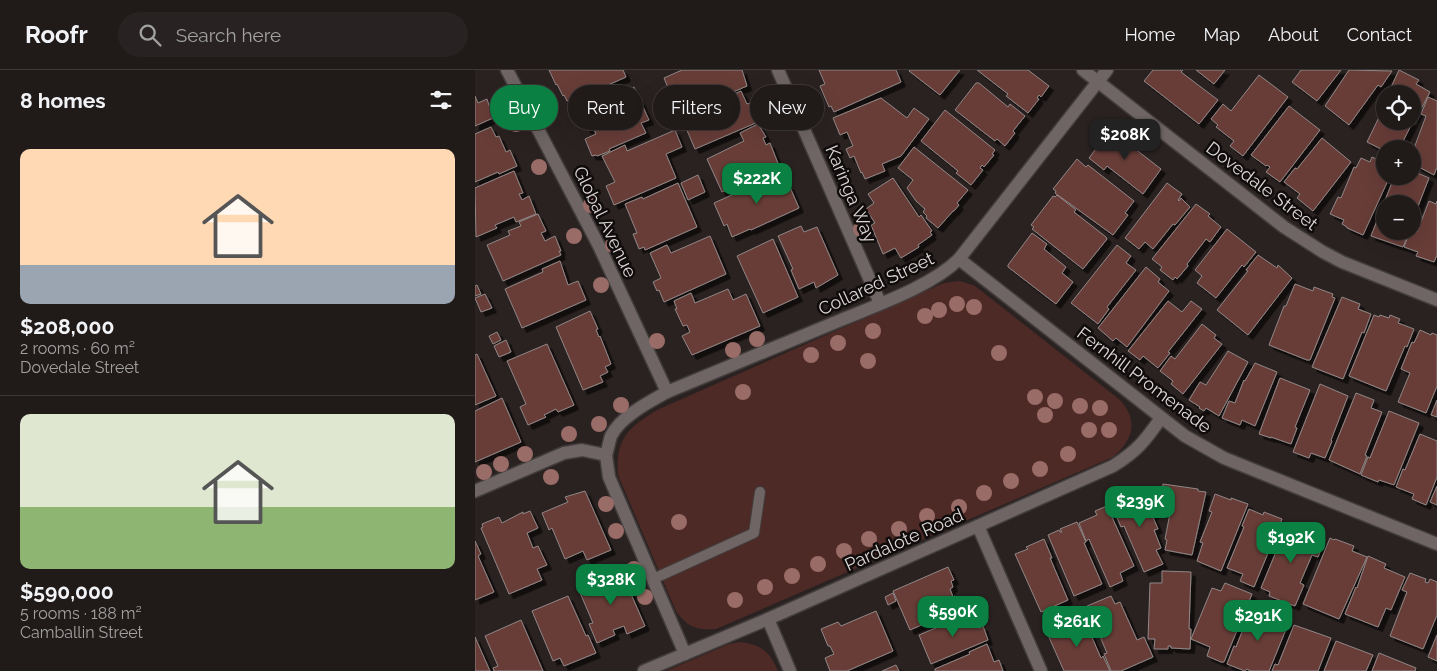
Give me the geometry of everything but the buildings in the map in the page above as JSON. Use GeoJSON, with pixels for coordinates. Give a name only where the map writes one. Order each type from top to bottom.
{"type":"FeatureCollection","features":[{"type":"Feature","properties":{"kind":"street","name":"Global Avenue"},"geometry":{"type":"LineString","coordinates":[[507,70],[599,246],[667,392]]}},
{"type":"Feature","properties":{"kind":"street","name":"Karinga Way"},"geometry":{"type":"LineString","coordinates":[[779,70],[881,303]]}},
{"type":"Feature","properties":{"kind":"street","name":"Dovedale Street"},"geometry":{"type":"LineString","coordinates":[[1083,70],[1304,241],[1342,262],[1437,300]]}},
{"type":"Feature","properties":{"kind":"street","name":"Collared Street"},"geometry":{"type":"LineString","coordinates":[[607,455],[612,435],[626,418],[667,392],[881,303],[949,269],[959,259],[1107,70]]}},
{"type":"Feature","properties":{"kind":"street","name":"Fernhill Promenade"},"geometry":{"type":"LineString","coordinates":[[959,259],[1185,436],[1224,458],[1437,544]]}},
{"type":"Feature","properties":{"kind":"street","name":"Pardalote Road"},"geometry":{"type":"LineString","coordinates":[[644,671],[768,619],[1113,466],[1135,452],[1161,418]]}},
{"type":"Feature","properties":{"kind":"street"},"geometry":{"type":"LineString","coordinates":[[475,490],[564,453],[582,450],[607,455],[609,476],[685,654]]}},
{"type":"Feature","properties":{"kind":"street"},"geometry":{"type":"LineString","coordinates":[[978,526],[1041,671]]}},
{"type":"Feature","properties":{"kind":"street"},"geometry":{"type":"LineString","coordinates":[[768,619],[790,671]]}},
{"type":"Feature","properties":{"kind":"lane"},"geometry":{"type":"LineString","coordinates":[[653,579],[754,533],[760,492]]}},
{"type":"Feature","properties":{"kind":"shaded area"},"geometry":{"type":"Polygon","coordinates":[[[960,281],[975,286],[1120,400],[1130,415],[1131,430],[1120,451],[1113,457],[716,629],[693,627],[685,621],[676,611],[618,475],[619,452],[625,436],[638,423],[657,410],[944,283],[960,281]]]}},
{"type":"Feature","properties":{"kind":"shaded area"},"geometry":{"type":"Polygon","coordinates":[[[740,642],[754,645],[764,650],[778,671],[666,671],[729,644],[740,642]]]}}]}
